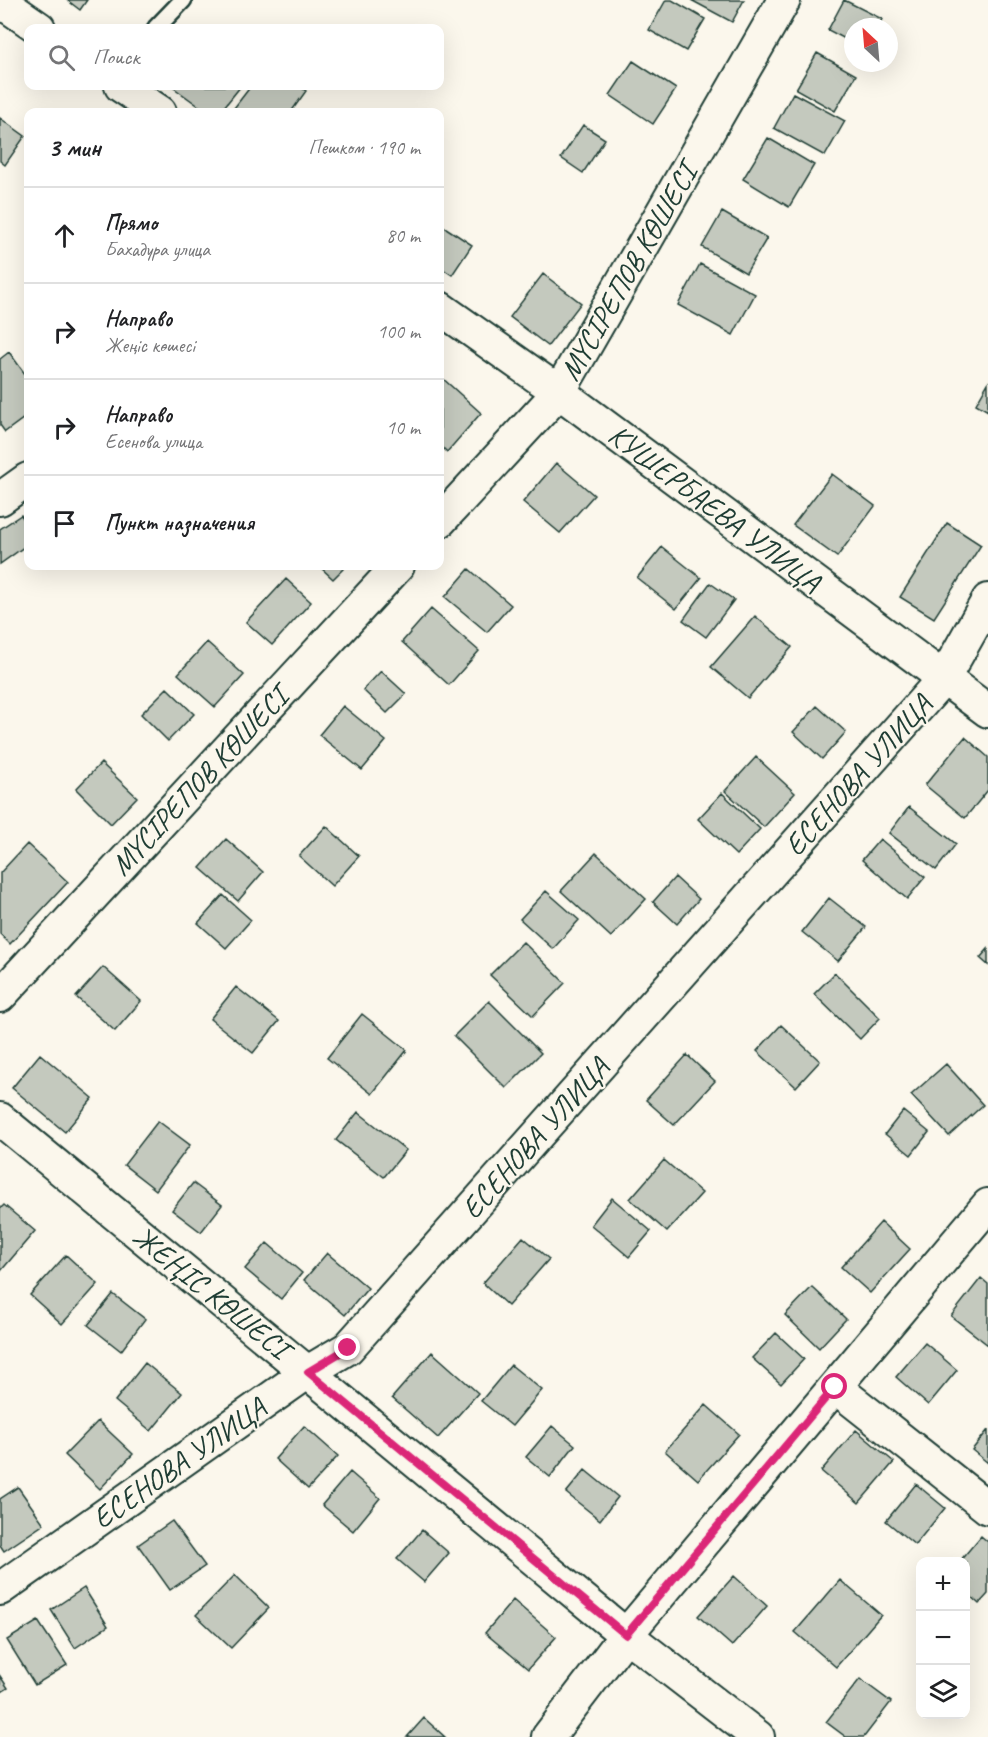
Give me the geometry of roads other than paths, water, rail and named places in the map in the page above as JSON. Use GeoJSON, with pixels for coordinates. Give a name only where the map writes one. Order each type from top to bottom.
{"type":"FeatureCollection","features":[{"type":"Feature","properties":{"kind":"street","name":"МҮСІРЕПОВ КӨШЕСІ"},"geometry":{"type":"LineString","coordinates":[[444,517],[559,392],[784,0]]}},
{"type":"Feature","properties":{"kind":"street"},"geometry":{"type":"LineString","coordinates":[[0,1],[33,24]]}},
{"type":"Feature","properties":{"kind":"street"},"geometry":{"type":"LineString","coordinates":[[127,90],[153,108]]}},
{"type":"Feature","properties":{"kind":"street","name":"КУШЕРБАЕВА УЛИЦА"},"geometry":{"type":"LineString","coordinates":[[444,311],[559,392],[988,711]]}},
{"type":"Feature","properties":{"kind":"street"},"geometry":{"type":"LineString","coordinates":[[0,499],[24,482]]}},
{"type":"Feature","properties":{"kind":"street","name":"МҮСІРЕПОВ КӨШЕСІ"},"geometry":{"type":"LineString","coordinates":[[0,996],[394,570]]}},
{"type":"Feature","properties":{"kind":"street","name":"ЕСЕНОВА УЛИЦА"},"geometry":{"type":"LineString","coordinates":[[0,1589],[308,1372],[348,1348],[944,678],[988,600]]}},
{"type":"Feature","properties":{"kind":"street","name":"ЖЕҢІС КӨШЕСІ"},"geometry":{"type":"LineString","coordinates":[[0,1119],[626,1635],[758,1737]]}},
{"type":"Feature","properties":{"kind":"street"},"geometry":{"type":"LineString","coordinates":[[548,1737],[626,1635],[988,1205]]}},
{"type":"Feature","properties":{"kind":"street"},"geometry":{"type":"LineString","coordinates":[[835,1387],[988,1508]]}},
{"type":"Feature","properties":{"kind":"lane"},"geometry":{"type":"LineString","coordinates":[[160,24],[183,0]]}}]}
